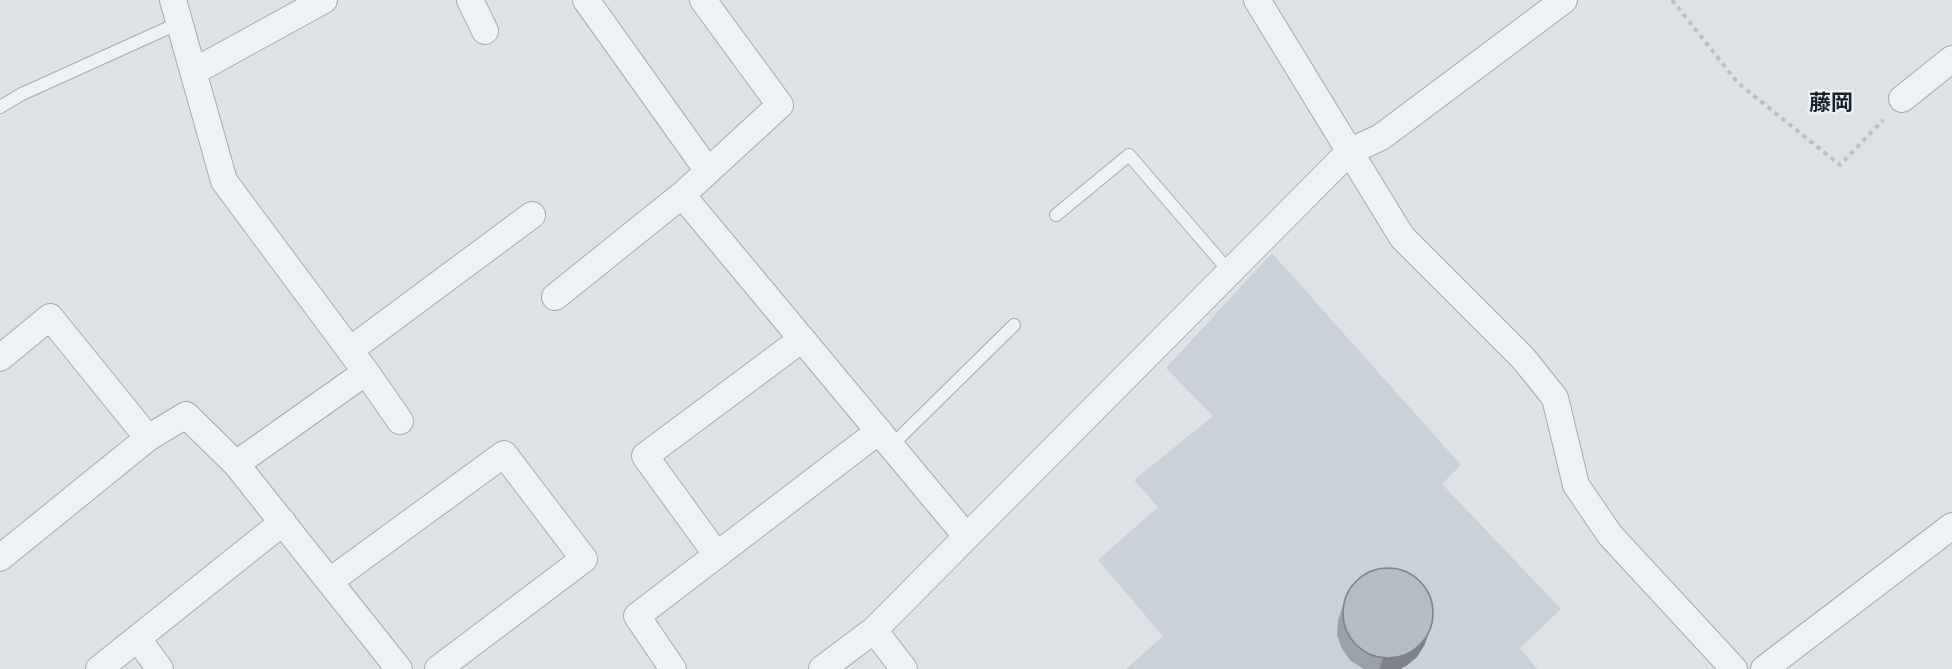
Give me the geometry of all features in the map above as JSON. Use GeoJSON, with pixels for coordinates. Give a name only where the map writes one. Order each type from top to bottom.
{"type":"FeatureCollection","features":[{"type":"Feature","properties":{"kind":"street"},"geometry":{"type":"LineString","coordinates":[[193,72],[324,0]]}},
{"type":"Feature","properties":{"kind":"street"},"geometry":{"type":"LineString","coordinates":[[470,0],[485,30]]}},
{"type":"Feature","properties":{"kind":"street"},"geometry":{"type":"LineString","coordinates":[[586,0],[708,171]]}},
{"type":"Feature","properties":{"kind":"street"},"geometry":{"type":"LineString","coordinates":[[555,297],[682,195],[780,105],[703,0]]}},
{"type":"Feature","properties":{"kind":"street"},"geometry":{"type":"LineString","coordinates":[[1257,0],[1402,237],[1523,358],[1555,398],[1576,484],[1610,535],[1734,669]]}},
{"type":"Feature","properties":{"kind":"street"},"geometry":{"type":"LineString","coordinates":[[822,669],[874,630],[1349,152],[1381,137],[1564,0]]}},
{"type":"Feature","properties":{"kind":"street"},"geometry":{"type":"LineString","coordinates":[[176,11],[224,182],[350,350],[400,422]]}},
{"type":"Feature","properties":{"kind":"street"},"geometry":{"type":"LineString","coordinates":[[1902,99],[1952,59]]}},
{"type":"Feature","properties":{"kind":"street"},"geometry":{"type":"LineString","coordinates":[[682,195],[966,536]]}},
{"type":"Feature","properties":{"kind":"street"},"geometry":{"type":"LineString","coordinates":[[350,350],[532,214]]}},
{"type":"Feature","properties":{"kind":"street"},"geometry":{"type":"LineString","coordinates":[[0,358],[50,317],[148,438]]}},
{"type":"Feature","properties":{"kind":"street"},"geometry":{"type":"LineString","coordinates":[[717,555],[645,456],[802,339]]}},
{"type":"Feature","properties":{"kind":"street"},"geometry":{"type":"LineString","coordinates":[[236,464],[366,372]]}},
{"type":"Feature","properties":{"kind":"street"},"geometry":{"type":"LineString","coordinates":[[0,558],[148,438],[186,415],[236,464],[399,669]]}},
{"type":"Feature","properties":{"kind":"street"},"geometry":{"type":"LineString","coordinates":[[673,669],[637,616],[717,555],[885,439]]}},
{"type":"Feature","properties":{"kind":"street"},"geometry":{"type":"LineString","coordinates":[[330,581],[504,454],[584,559],[438,669]]}},
{"type":"Feature","properties":{"kind":"street"},"geometry":{"type":"LineString","coordinates":[[99,669],[283,522]]}},
{"type":"Feature","properties":{"kind":"street"},"geometry":{"type":"LineString","coordinates":[[1772,666],[1952,526]]}},
{"type":"Feature","properties":{"kind":"street"},"geometry":{"type":"LineString","coordinates":[[874,630],[904,669]]}},
{"type":"Feature","properties":{"kind":"street"},"geometry":{"type":"LineString","coordinates":[[138,639],[160,669]]}},
{"type":"Feature","properties":{"kind":"lane"},"geometry":{"type":"LineString","coordinates":[[0,107],[176,11]]}},
{"type":"Feature","properties":{"kind":"lane"},"geometry":{"type":"LineString","coordinates":[[1056,215],[1129,155],[1229,271]]}},
{"type":"Feature","properties":{"kind":"lane"},"geometry":{"type":"LineString","coordinates":[[885,439],[1014,325]]}},
{"type":"Feature","properties":{"kind":"path"},"geometry":{"type":"LineString","coordinates":[[1672,0],[1738,83],[1840,165],[1902,99]]}},
{"type":"Feature","properties":{"kind":"shaded area"},"geometry":{"type":"Polygon","coordinates":[[[1272,253],[1461,465],[1442,484],[1561,609],[1520,648],[1537,669],[1126,669],[1163,636],[1098,560],[1158,507],[1134,480],[1213,416],[1166,368],[1272,253]]]}},
{"type":"Feature","properties":{"kind":"building"},"geometry":{"type":"Polygon","coordinates":[[[1388,568],[1405,571],[1420,581],[1430,596],[1433,613],[1430,630],[1420,645],[1405,655],[1388,658],[1371,655],[1356,645],[1346,630],[1343,613],[1346,596],[1356,581],[1371,571],[1388,568]]]}},
{"type":"Feature","properties":{"kind":"district","name":"藤岡"},"geometry":{"type":"Point","coordinates":[1831,104]}}]}
